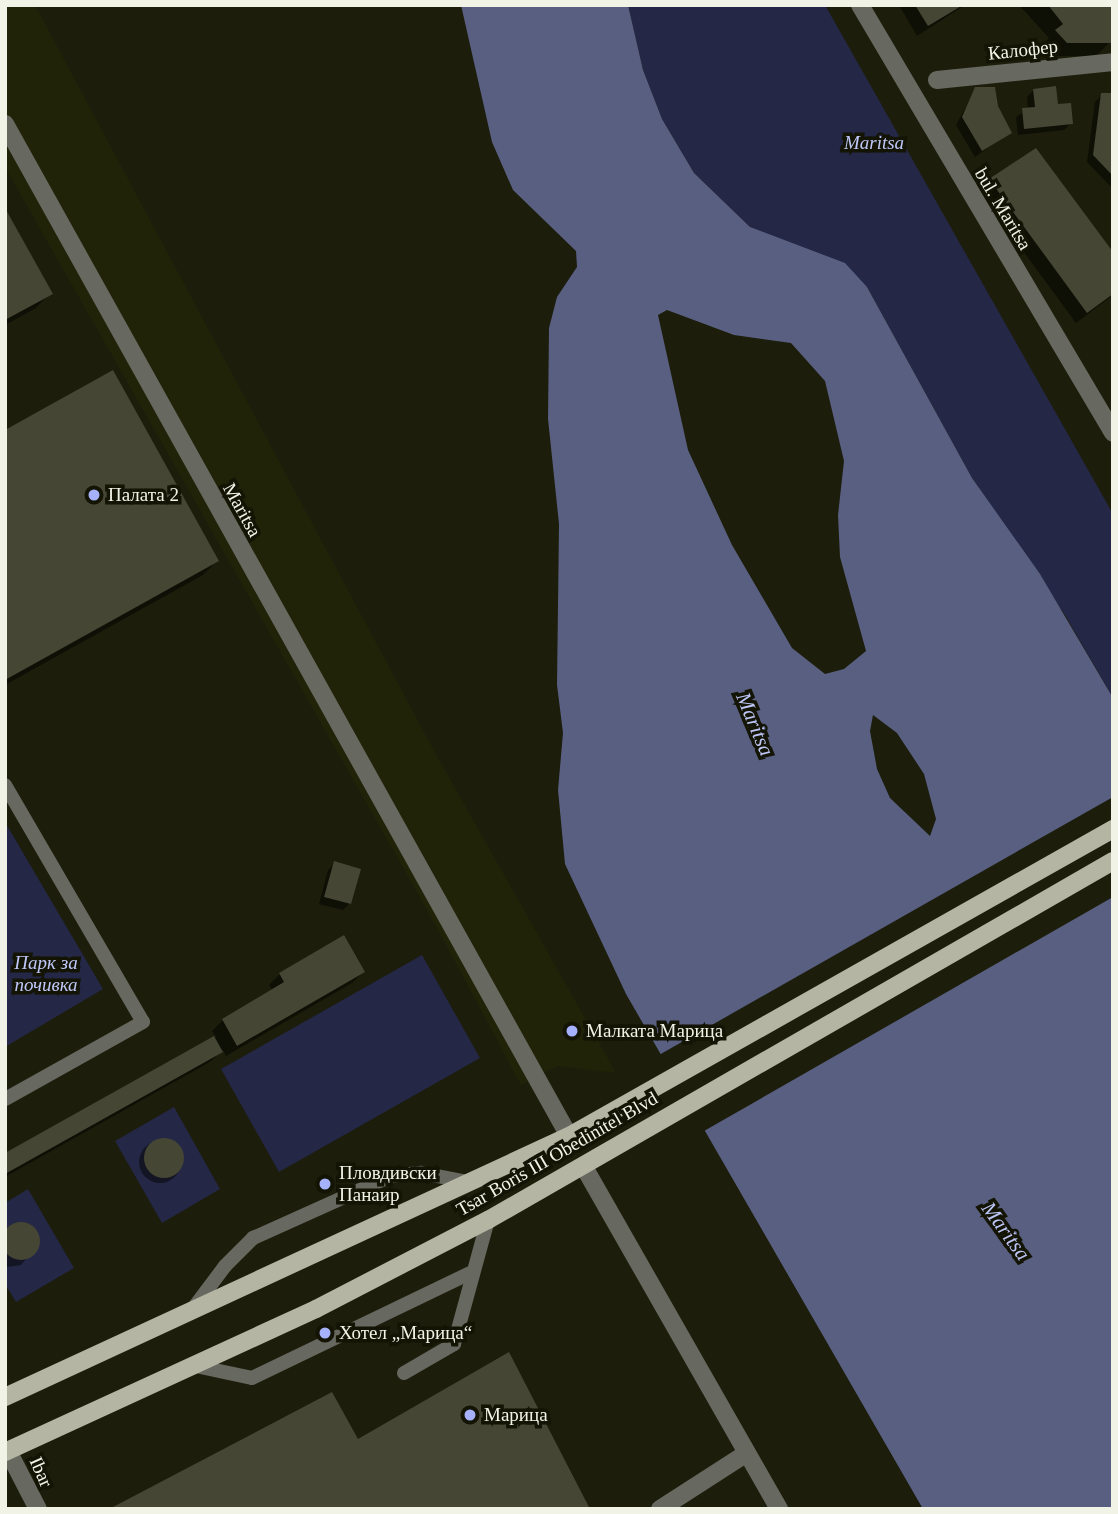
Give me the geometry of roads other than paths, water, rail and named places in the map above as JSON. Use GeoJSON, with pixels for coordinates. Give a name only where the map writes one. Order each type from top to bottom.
{"type":"FeatureCollection","features":[{"type":"Feature","properties":{"kind":"main road","name":"Tsar Boris III Obedinitel Blvd"},"geometry":{"type":"LineString","coordinates":[[5,1397],[569,1136],[641,1098],[1113,829]]}},
{"type":"Feature","properties":{"kind":"main road","name":"Tsar Boris III Obedinitel Blvd"},"geometry":{"type":"LineString","coordinates":[[7,1452],[189,1364],[316,1308],[488,1220],[1113,861]]}},
{"type":"Feature","properties":{"kind":"street","name":"bul. Maritsa"},"geometry":{"type":"LineString","coordinates":[[860,5],[1113,433]]}},
{"type":"Feature","properties":{"kind":"street","name":"Калофер"},"geometry":{"type":"LineString","coordinates":[[937,80],[1113,62]]}},
{"type":"Feature","properties":{"kind":"street","name":"Maritsa"},"geometry":{"type":"LineString","coordinates":[[5,124],[569,1136]]}},
{"type":"Feature","properties":{"kind":"street"},"geometry":{"type":"LineString","coordinates":[[584,1167],[779,1509]]}},
{"type":"Feature","properties":{"kind":"street","name":"Ibar"},"geometry":{"type":"LineString","coordinates":[[7,1452],[32,1507]]}},
{"type":"Feature","properties":{"kind":"street"},"geometry":{"type":"LineString","coordinates":[[660,1509],[747,1453]]}},
{"type":"Feature","properties":{"kind":"lane"},"geometry":{"type":"LineString","coordinates":[[5,785],[143,1022],[5,1099]]}},
{"type":"Feature","properties":{"kind":"lane"},"geometry":{"type":"LineString","coordinates":[[192,1310],[225,1266],[253,1238],[391,1177],[422,1172],[468,1182]]}},
{"type":"Feature","properties":{"kind":"lane"},"geometry":{"type":"LineString","coordinates":[[404,1373],[454,1344],[470,1273],[488,1220]]}},
{"type":"Feature","properties":{"kind":"lane"},"geometry":{"type":"LineString","coordinates":[[189,1364],[251,1378],[470,1273]]}},
{"type":"Feature","properties":{"kind":"water"},"geometry":{"type":"Polygon","coordinates":[[[461,5],[628,5],[643,70],[662,119],[694,173],[750,227],[845,263],[867,287],[972,478],[1040,574],[1113,698],[1113,1509],[923,1509],[626,994],[565,864],[558,790],[563,733],[557,685],[559,524],[548,419],[549,328],[557,297],[577,267],[576,251],[513,190],[492,142],[461,5]],[[667,310],[658,315],[688,450],[732,545],[792,648],[825,674],[844,669],[866,651],[840,557],[838,515],[844,461],[825,381],[791,343],[734,335],[667,310]],[[873,715],[870,731],[877,769],[890,798],[930,836],[936,819],[924,774],[897,733],[873,715]]]}},
{"type":"Feature","properties":{"kind":"place","name":"Палата 2"},"geometry":{"type":"Point","coordinates":[94,495]}},
{"type":"Feature","properties":{"kind":"place","name":"Малката Марица"},"geometry":{"type":"Point","coordinates":[572,1031]}},
{"type":"Feature","properties":{"kind":"place","name":"Пловдивски Панаир"},"geometry":{"type":"Point","coordinates":[325,1184]}},
{"type":"Feature","properties":{"kind":"place","name":"Хотел „Марица“"},"geometry":{"type":"Point","coordinates":[325,1333]}},
{"type":"Feature","properties":{"kind":"place","name":"Марица"},"geometry":{"type":"Point","coordinates":[470,1415]}},
{"type":"Feature","properties":{"kind":"park label","name":"Парк за почивка"},"geometry":{"type":"Point","coordinates":[46,974]}}]}
